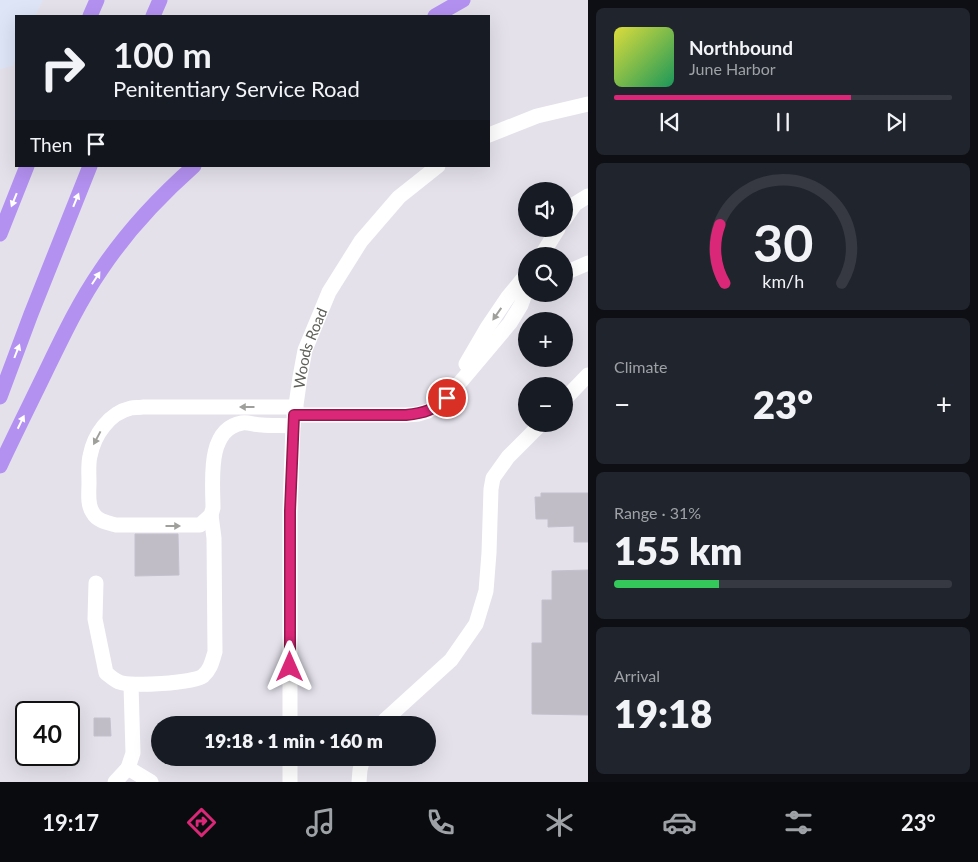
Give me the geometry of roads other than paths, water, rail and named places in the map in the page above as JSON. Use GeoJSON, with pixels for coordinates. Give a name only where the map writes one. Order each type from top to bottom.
{"type":"FeatureCollection","features":[{"type":"Feature","properties":{"kind":"highway"},"geometry":{"type":"LineString","coordinates":[[89,15],[96,0]]}},
{"type":"Feature","properties":{"kind":"highway"},"geometry":{"type":"LineString","coordinates":[[153,15],[160,0]]}},
{"type":"Feature","properties":{"kind":"highway"},"geometry":{"type":"LineString","coordinates":[[437,15],[463,0]]}},
{"type":"Feature","properties":{"kind":"highway"},"geometry":{"type":"LineString","coordinates":[[0,234],[27,167]]}},
{"type":"Feature","properties":{"kind":"highway"},"geometry":{"type":"LineString","coordinates":[[0,397],[90,167]]}},
{"type":"Feature","properties":{"kind":"highway"},"geometry":{"type":"LineString","coordinates":[[0,466],[72,317],[96,278],[141,218],[193,167]]}},
{"type":"Feature","properties":{"kind":"street"},"geometry":{"type":"LineString","coordinates":[[490,135],[537,116],[588,104]]}},
{"type":"Feature","properties":{"kind":"street","name":"Woods Road"},"geometry":{"type":"LineString","coordinates":[[290,716],[290,521],[294,416],[305,350],[329,292],[360,241],[399,197],[437,167]]}},
{"type":"Feature","properties":{"kind":"street"},"geometry":{"type":"LineString","coordinates":[[573,207],[588,196]]}},
{"type":"Feature","properties":{"kind":"street"},"geometry":{"type":"LineString","coordinates":[[573,270],[588,262]]}},
{"type":"Feature","properties":{"kind":"street"},"geometry":{"type":"LineString","coordinates":[[447,398],[487,328],[518,285]]}},
{"type":"Feature","properties":{"kind":"street"},"geometry":{"type":"LineString","coordinates":[[211,515],[200,525],[194,526],[116,526],[97,518],[92,513],[89,505],[89,457],[96,439],[107,422],[114,416],[131,408],[142,407],[294,416],[418,414],[428,411],[447,398],[510,324],[522,302]]}},
{"type":"Feature","properties":{"kind":"street"},"geometry":{"type":"LineString","coordinates":[[573,391],[588,375]]}},
{"type":"Feature","properties":{"kind":"street"},"geometry":{"type":"LineString","coordinates":[[96,583],[95,619],[106,673],[118,682],[131,685],[201,678],[210,669],[215,652],[214,538],[211,515],[213,508],[214,458],[219,440],[225,431],[232,426],[244,423],[260,425],[294,416]]}},
{"type":"Feature","properties":{"kind":"street"},"geometry":{"type":"LineString","coordinates":[[389,716],[451,660],[476,624],[486,591],[489,553],[490,489],[493,478],[508,457],[532,432]]}},
{"type":"Feature","properties":{"kind":"street"},"geometry":{"type":"LineString","coordinates":[[114,782],[128,768],[133,753],[131,685]]}},
{"type":"Feature","properties":{"kind":"street"},"geometry":{"type":"LineString","coordinates":[[290,766],[290,782]]}},
{"type":"Feature","properties":{"kind":"street"},"geometry":{"type":"LineString","coordinates":[[359,782],[361,766]]}},
{"type":"Feature","properties":{"kind":"street"},"geometry":{"type":"LineString","coordinates":[[128,768],[151,782]]}}]}
